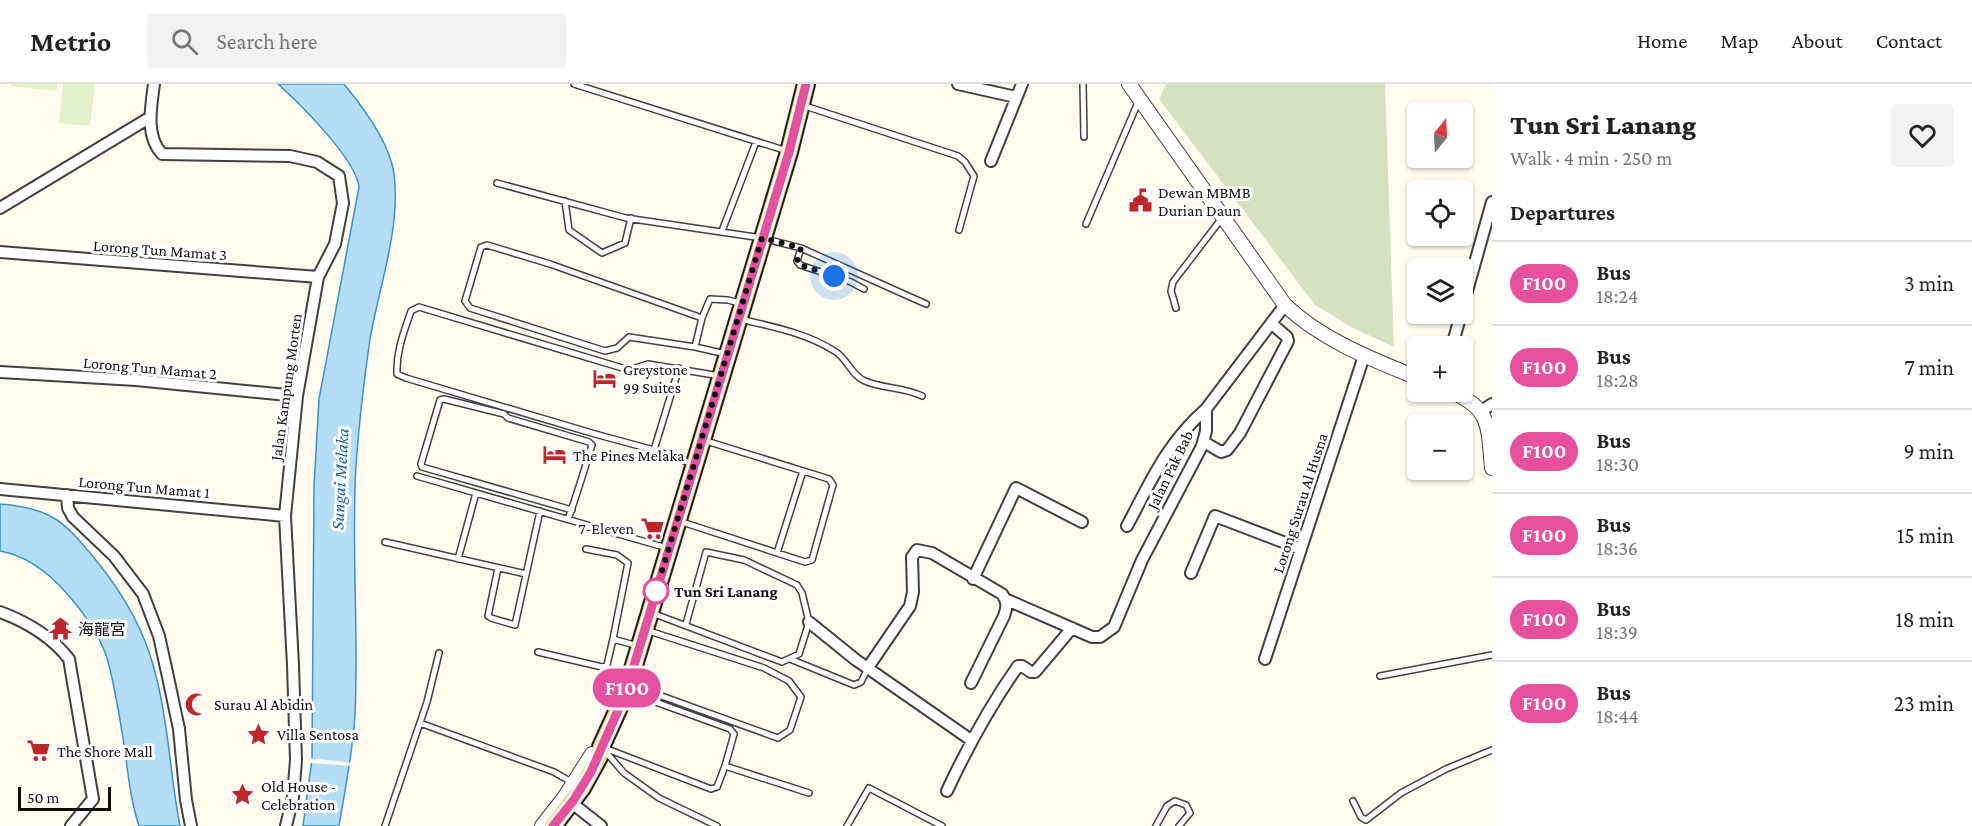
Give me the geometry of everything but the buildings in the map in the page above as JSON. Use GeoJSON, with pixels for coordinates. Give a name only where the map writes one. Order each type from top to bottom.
{"type":"FeatureCollection","features":[{"type":"Feature","properties":{"kind":"main road"},"geometry":{"type":"LineString","coordinates":[[553,826],[568,800],[599,757],[601,747],[627,688],[789,152],[806,84]]}},
{"type":"Feature","properties":{"kind":"street"},"geometry":{"type":"LineString","coordinates":[[0,208],[149,118],[154,84]]}},
{"type":"Feature","properties":{"kind":"street"},"geometry":{"type":"LineString","coordinates":[[958,84],[1016,97]]}},
{"type":"Feature","properties":{"kind":"street"},"geometry":{"type":"LineString","coordinates":[[991,161],[1022,84]]}},
{"type":"Feature","properties":{"kind":"street"},"geometry":{"type":"LineString","coordinates":[[1129,84],[1285,305],[1301,321],[1364,356],[1407,374]]}},
{"type":"Feature","properties":{"kind":"street","name":"Jalan Kampung Morten"},"geometry":{"type":"LineString","coordinates":[[149,118],[155,147],[162,154],[290,156],[317,162],[339,176],[343,203],[336,244],[318,277],[297,396],[285,516],[296,753],[293,797],[286,826]]}},
{"type":"Feature","properties":{"kind":"street"},"geometry":{"type":"LineString","coordinates":[[1473,270],[1492,202]]}},
{"type":"Feature","properties":{"kind":"street","name":"Lorong Tun Mamat 3"},"geometry":{"type":"LineString","coordinates":[[0,252],[318,277]]}},
{"type":"Feature","properties":{"kind":"street"},"geometry":{"type":"LineString","coordinates":[[1127,526],[1169,448],[1189,424],[1206,409],[1285,305]]}},
{"type":"Feature","properties":{"kind":"street"},"geometry":{"type":"LineString","coordinates":[[1204,442],[1221,452],[1227,450],[1240,433],[1288,341],[1287,337],[1271,323]]}},
{"type":"Feature","properties":{"kind":"street","name":"Lorong Surau Al Husna"},"geometry":{"type":"LineString","coordinates":[[1265,659],[1364,356]]}},
{"type":"Feature","properties":{"kind":"street","name":"Lorong Tun Mamat 2"},"geometry":{"type":"LineString","coordinates":[[0,372],[136,380],[297,396]]}},
{"type":"Feature","properties":{"kind":"street"},"geometry":{"type":"LineString","coordinates":[[1473,401],[1487,407],[1492,468]]}},
{"type":"Feature","properties":{"kind":"street","name":"Jalan Pak Bab"},"geometry":{"type":"LineString","coordinates":[[1072,628],[1092,637],[1100,637],[1114,627],[1142,560],[1204,442],[1206,409]]}},
{"type":"Feature","properties":{"kind":"street"},"geometry":{"type":"LineString","coordinates":[[973,579],[1016,488],[1082,522]]}},
{"type":"Feature","properties":{"kind":"street","name":"Lorong Tun Mamat 1"},"geometry":{"type":"LineString","coordinates":[[0,489],[285,516]]}},
{"type":"Feature","properties":{"kind":"street"},"geometry":{"type":"LineString","coordinates":[[67,495],[68,508],[73,517],[114,556],[143,594],[159,636],[179,729],[191,826]]}},
{"type":"Feature","properties":{"kind":"street"},"geometry":{"type":"LineString","coordinates":[[1191,573],[1215,516],[1301,549]]}},
{"type":"Feature","properties":{"kind":"street"},"geometry":{"type":"LineString","coordinates":[[869,666],[910,606],[913,592],[912,557],[917,550],[932,554],[1002,594],[1005,599],[1007,604],[1004,615],[971,683]]}},
{"type":"Feature","properties":{"kind":"street"},"geometry":{"type":"LineString","coordinates":[[947,791],[971,740],[996,697],[1018,666],[1034,673],[1072,628],[1005,599]]}},
{"type":"Feature","properties":{"kind":"street"},"geometry":{"type":"LineString","coordinates":[[0,612],[42,633],[58,645],[69,659],[93,799],[71,826]]}},
{"type":"Feature","properties":{"kind":"street"},"geometry":{"type":"LineString","coordinates":[[809,622],[856,660],[869,666],[971,740]]}},
{"type":"Feature","properties":{"kind":"street"},"geometry":{"type":"LineString","coordinates":[[542,826],[568,800],[601,826]]}},
{"type":"Feature","properties":{"kind":"lane"},"geometry":{"type":"LineString","coordinates":[[574,84],[789,152]]}},
{"type":"Feature","properties":{"kind":"lane"},"geometry":{"type":"LineString","coordinates":[[1083,84],[1084,137]]}},
{"type":"Feature","properties":{"kind":"lane"},"geometry":{"type":"LineString","coordinates":[[1086,224],[1140,98]]}},
{"type":"Feature","properties":{"kind":"lane"},"geometry":{"type":"LineString","coordinates":[[801,105],[958,156],[974,176],[959,230]]}},
{"type":"Feature","properties":{"kind":"lane"},"geometry":{"type":"LineString","coordinates":[[722,231],[756,142]]}},
{"type":"Feature","properties":{"kind":"lane"},"geometry":{"type":"LineString","coordinates":[[497,183],[631,218],[762,238],[801,248],[926,304]]}},
{"type":"Feature","properties":{"kind":"lane"},"geometry":{"type":"LineString","coordinates":[[565,201],[569,230],[602,253],[625,243],[631,218]]}},
{"type":"Feature","properties":{"kind":"lane"},"geometry":{"type":"LineString","coordinates":[[1176,308],[1171,291],[1173,282],[1223,217]]}},
{"type":"Feature","properties":{"kind":"lane"},"geometry":{"type":"LineString","coordinates":[[702,318],[550,264],[487,245],[481,247],[465,301],[470,308],[605,351],[617,348],[629,337],[728,354]]}},
{"type":"Feature","properties":{"kind":"lane"},"geometry":{"type":"LineString","coordinates":[[801,248],[797,261],[800,265],[851,282],[864,289]]}},
{"type":"Feature","properties":{"kind":"lane"},"geometry":{"type":"LineString","coordinates":[[695,347],[702,318],[710,299],[728,300],[741,312],[826,346],[839,354],[861,380],[908,389],[922,396]]}},
{"type":"Feature","properties":{"kind":"lane"},"geometry":{"type":"LineString","coordinates":[[694,464],[654,450],[406,378],[397,374],[397,360],[402,337],[411,311],[419,307],[629,370],[648,364],[721,376]]}},
{"type":"Feature","properties":{"kind":"lane"},"geometry":{"type":"LineString","coordinates":[[654,450],[680,368]]}},
{"type":"Feature","properties":{"kind":"lane"},"geometry":{"type":"LineString","coordinates":[[568,519],[572,510],[592,445],[590,442],[508,418],[504,414],[444,399],[440,400],[422,467],[572,510]]}},
{"type":"Feature","properties":{"kind":"lane"},"geometry":{"type":"LineString","coordinates":[[676,521],[805,562],[812,560],[833,484],[830,479],[702,440]]}},
{"type":"Feature","properties":{"kind":"lane"},"geometry":{"type":"LineString","coordinates":[[777,553],[803,471]]}},
{"type":"Feature","properties":{"kind":"lane"},"geometry":{"type":"LineString","coordinates":[[417,476],[668,548]]}},
{"type":"Feature","properties":{"kind":"lane"},"geometry":{"type":"LineString","coordinates":[[458,559],[476,493]]}},
{"type":"Feature","properties":{"kind":"lane"},"geometry":{"type":"LineString","coordinates":[[498,568],[488,616],[515,625],[540,511]]}},
{"type":"Feature","properties":{"kind":"lane"},"geometry":{"type":"LineString","coordinates":[[385,542],[526,574]]}},
{"type":"Feature","properties":{"kind":"lane"},"geometry":{"type":"LineString","coordinates":[[538,652],[602,667],[607,665],[628,563],[617,555],[586,549]]}},
{"type":"Feature","properties":{"kind":"lane"},"geometry":{"type":"LineString","coordinates":[[650,613],[686,624],[782,662],[799,654],[809,622],[802,593],[797,585],[744,560],[706,552],[686,624]]}},
{"type":"Feature","properties":{"kind":"lane"},"geometry":{"type":"LineString","coordinates":[[627,688],[778,738],[790,730],[801,697],[789,681],[764,668],[645,629]]}},
{"type":"Feature","properties":{"kind":"lane"},"geometry":{"type":"LineString","coordinates":[[613,639],[640,647]]}},
{"type":"Feature","properties":{"kind":"lane"},"geometry":{"type":"LineString","coordinates":[[385,826],[420,723],[439,653]]}},
{"type":"Feature","properties":{"kind":"lane"},"geometry":{"type":"LineString","coordinates":[[1380,676],[1492,656]]}},
{"type":"Feature","properties":{"kind":"lane"},"geometry":{"type":"LineString","coordinates":[[790,660],[854,685],[861,682],[869,666]]}},
{"type":"Feature","properties":{"kind":"lane"},"geometry":{"type":"LineString","coordinates":[[601,747],[711,789],[717,787],[734,734],[730,729],[627,688]]}},
{"type":"Feature","properties":{"kind":"lane"},"geometry":{"type":"LineString","coordinates":[[420,723],[554,772],[578,786]]}},
{"type":"Feature","properties":{"kind":"lane"},"geometry":{"type":"LineString","coordinates":[[601,747],[624,773],[659,798],[717,826]]}},
{"type":"Feature","properties":{"kind":"lane"},"geometry":{"type":"LineString","coordinates":[[1353,801],[1361,817],[1366,820],[1401,793],[1446,769],[1492,750]]}},
{"type":"Feature","properties":{"kind":"lane"},"geometry":{"type":"LineString","coordinates":[[725,766],[809,793]]}},
{"type":"Feature","properties":{"kind":"lane"},"geometry":{"type":"LineString","coordinates":[[847,826],[868,788],[942,826]]}},
{"type":"Feature","properties":{"kind":"lane"},"geometry":{"type":"LineString","coordinates":[[1156,826],[1167,806],[1175,801],[1186,805],[1190,813],[1179,826]]}},
{"type":"Feature","properties":{"kind":"green space"},"geometry":{"type":"Polygon","coordinates":[[[10,84],[57,84],[57,91],[10,86],[10,84]]]}},
{"type":"Feature","properties":{"kind":"green space"},"geometry":{"type":"Polygon","coordinates":[[[63,84],[95,84],[90,126],[59,123],[63,84]]]}},
{"type":"Feature","properties":{"kind":"green space"},"geometry":{"type":"Polygon","coordinates":[[[1166,84],[1385,84],[1394,347],[1351,327],[1315,305],[1159,99],[1166,84]]]}},
{"type":"Feature","properties":{"kind":"water","name":"Sungai Melaka"},"geometry":{"type":"Polygon","coordinates":[[[278,84],[344,84],[367,114],[381,138],[394,174],[392,236],[370,339],[357,449],[354,527],[355,714],[351,756],[339,826],[303,826],[312,759],[314,486],[319,399],[359,187],[356,175],[338,147],[278,84]]]}},
{"type":"Feature","properties":{"kind":"water"},"geometry":{"type":"Polygon","coordinates":[[[0,504],[44,513],[65,526],[105,572],[132,614],[152,660],[160,694],[180,826],[139,826],[131,796],[114,689],[103,648],[93,628],[80,610],[53,579],[25,559],[0,551],[0,504]]]}},
{"type":"Feature","properties":{"kind":"pier"},"geometry":{"type":"Polygon","coordinates":[[[309,758],[353,763],[353,766],[309,763],[309,758]]]}},
{"type":"Feature","properties":{"kind":"bus line","name":"F100"},"geometry":{"type":"LineString","coordinates":[[553,826],[573,801],[591,772],[626,692],[789,152],[806,84]]}},
{"type":"Feature","properties":{"kind":"place","name":"Dewan MBMB Durian Daun"},"geometry":{"type":"Point","coordinates":[1140,201]}},
{"type":"Feature","properties":{"kind":"place","name":"Greystone 99 Suites"},"geometry":{"type":"Point","coordinates":[605,378]}},
{"type":"Feature","properties":{"kind":"place","name":"The Pines Melaka"},"geometry":{"type":"Point","coordinates":[555,455]}},
{"type":"Feature","properties":{"kind":"place","name":"7-Eleven"},"geometry":{"type":"Point","coordinates":[652,528]}},
{"type":"Feature","properties":{"kind":"place","name":"Tun Sri Lanang"},"geometry":{"type":"Point","coordinates":[656,591]}},
{"type":"Feature","properties":{"kind":"place","name":"海龍宮"},"geometry":{"type":"Point","coordinates":[60,629]}},
{"type":"Feature","properties":{"kind":"place","name":"Surau Al Abidin"},"geometry":{"type":"Point","coordinates":[196,704]}},
{"type":"Feature","properties":{"kind":"place","name":"Villa Sentosa"},"geometry":{"type":"Point","coordinates":[259,734]}},
{"type":"Feature","properties":{"kind":"place","name":"The Shore Mall"},"geometry":{"type":"Point","coordinates":[39,751]}},
{"type":"Feature","properties":{"kind":"place","name":"Old House - Celebration"},"geometry":{"type":"Point","coordinates":[243,795]}},
{"type":"Feature","properties":{"kind":"route"},"geometry":{"type":"LineString","coordinates":[[656,591],[762,238],[801,248],[797,261],[800,265],[834,276]]}}]}
